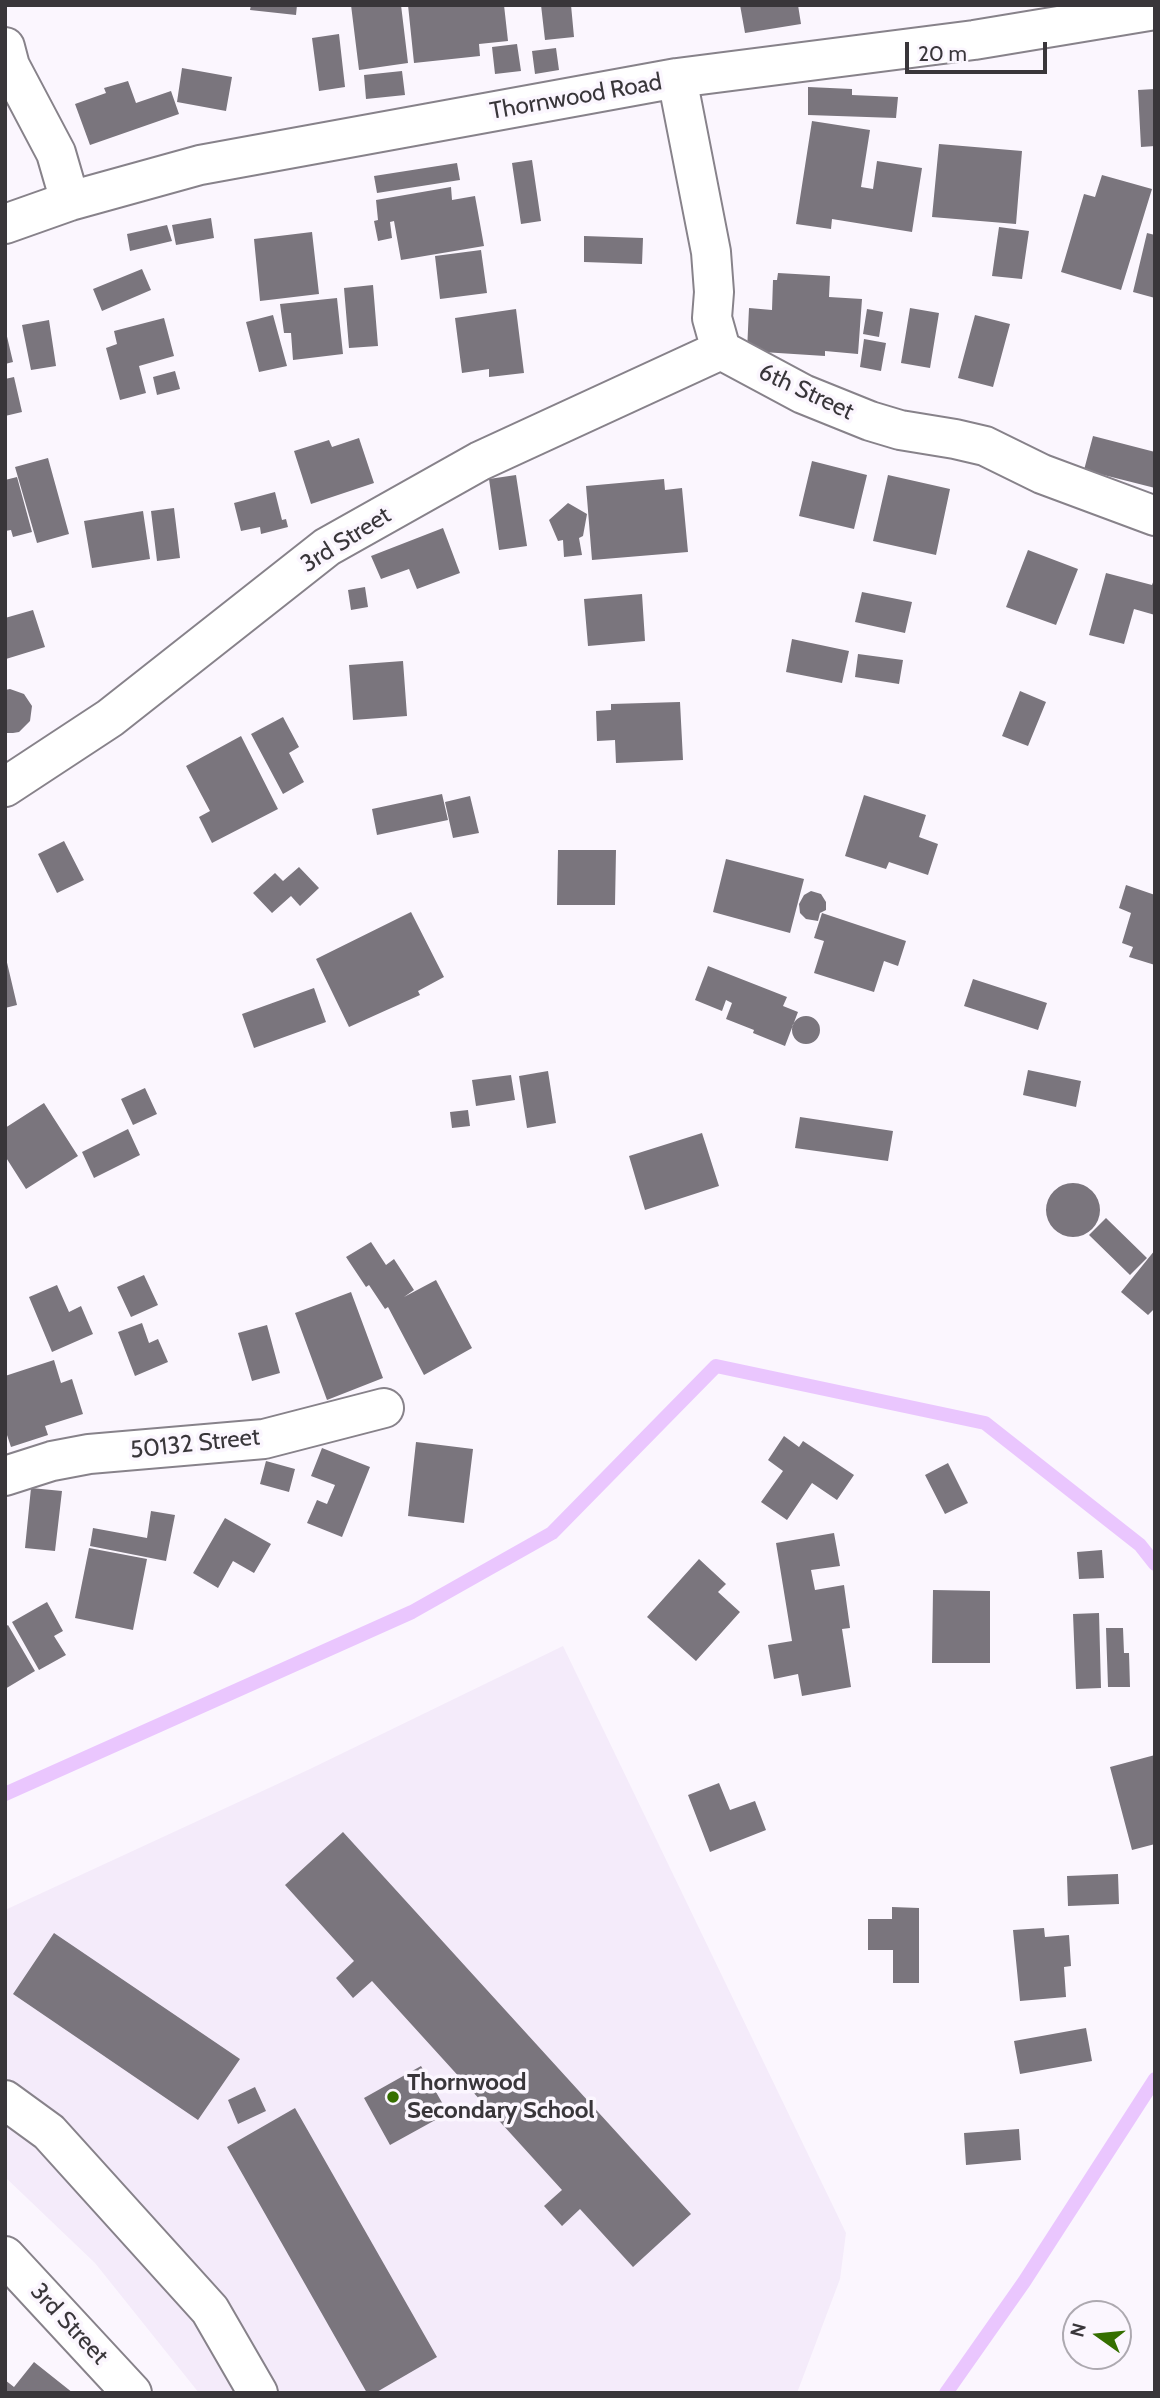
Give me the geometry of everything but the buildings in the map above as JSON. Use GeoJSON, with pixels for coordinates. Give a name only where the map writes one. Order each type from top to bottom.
{"type":"FeatureCollection","features":[{"type":"Feature","properties":{"kind":"street","name":"Thornwood Road"},"geometry":{"type":"LineString","coordinates":[[5,224],[70,201],[200,165],[677,78],[974,40],[1155,10]]}},
{"type":"Feature","properties":{"kind":"street"},"geometry":{"type":"LineString","coordinates":[[5,47],[10,66],[56,153],[70,201]]}},
{"type":"Feature","properties":{"kind":"street"},"geometry":{"type":"LineString","coordinates":[[677,78],[711,252],[714,292],[712,318],[721,350]]}},
{"type":"Feature","properties":{"kind":"street","name":"6th Street"},"geometry":{"type":"LineString","coordinates":[[721,350],[803,394],[870,421],[900,430],[985,446],[1042,474],[1155,516]]}},
{"type":"Feature","properties":{"kind":"street","name":"3rd Street"},"geometry":{"type":"LineString","coordinates":[[5,787],[110,718],[327,547],[480,461],[721,350]]}},
{"type":"Feature","properties":{"kind":"street","name":"50132 Street"},"geometry":{"type":"LineString","coordinates":[[5,1476],[52,1461],[89,1454],[264,1439],[384,1408]]}},
{"type":"Feature","properties":{"kind":"street"},"geometry":{"type":"LineString","coordinates":[[5,2100],[49,2132],[210,2310],[258,2393]]}},
{"type":"Feature","properties":{"kind":"street","name":"3rd Street"},"geometry":{"type":"LineString","coordinates":[[5,2256],[132,2393]]}},
{"type":"Feature","properties":{"kind":"shaded area","name":"Thornwood Secondary School"},"geometry":{"type":"Polygon","coordinates":[[[563,1646],[846,2233],[840,2279],[797,2393],[199,2393],[95,2263],[5,2177],[5,1910],[310,1769],[563,1646]]]}},
{"type":"Feature","properties":{"kind":"waterway"},"geometry":{"type":"LineString","coordinates":[[5,1794],[412,1612],[552,1533],[716,1366],[985,1423],[1140,1545],[1155,1564]]}},
{"type":"Feature","properties":{"kind":"waterway"},"geometry":{"type":"LineString","coordinates":[[946,2393],[1024,2282],[1155,2079]]}},
{"type":"Feature","properties":{"kind":"place","name":"Thornwood Secondary School"},"geometry":{"type":"Point","coordinates":[393,2097]}}]}
